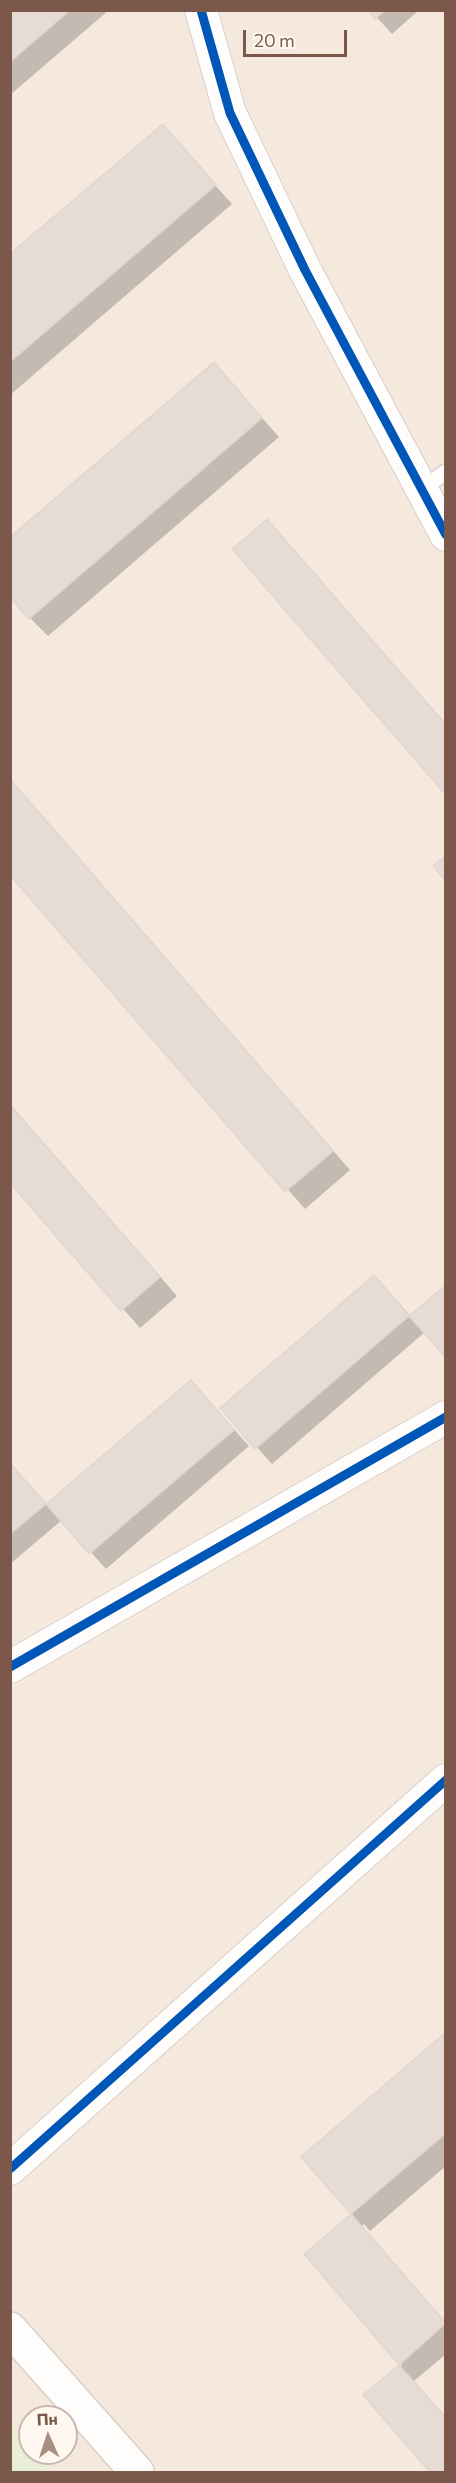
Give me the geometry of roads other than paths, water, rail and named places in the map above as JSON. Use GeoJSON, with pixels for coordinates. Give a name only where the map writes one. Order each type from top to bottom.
{"type":"FeatureCollection","features":[{"type":"Feature","properties":{"kind":"main road"},"geometry":{"type":"LineString","coordinates":[[10,2330],[137,2472]]}},
{"type":"Feature","properties":{"kind":"street"},"geometry":{"type":"LineString","coordinates":[[201,10],[230,113],[305,270],[420,490],[446,535]]}},
{"type":"Feature","properties":{"kind":"street"},"geometry":{"type":"LineString","coordinates":[[10,1667],[446,1417]]}},
{"type":"Feature","properties":{"kind":"street"},"geometry":{"type":"LineString","coordinates":[[10,2169],[446,1780]]}},
{"type":"Feature","properties":{"kind":"lane"},"geometry":{"type":"LineString","coordinates":[[420,490],[446,472]]}}]}
